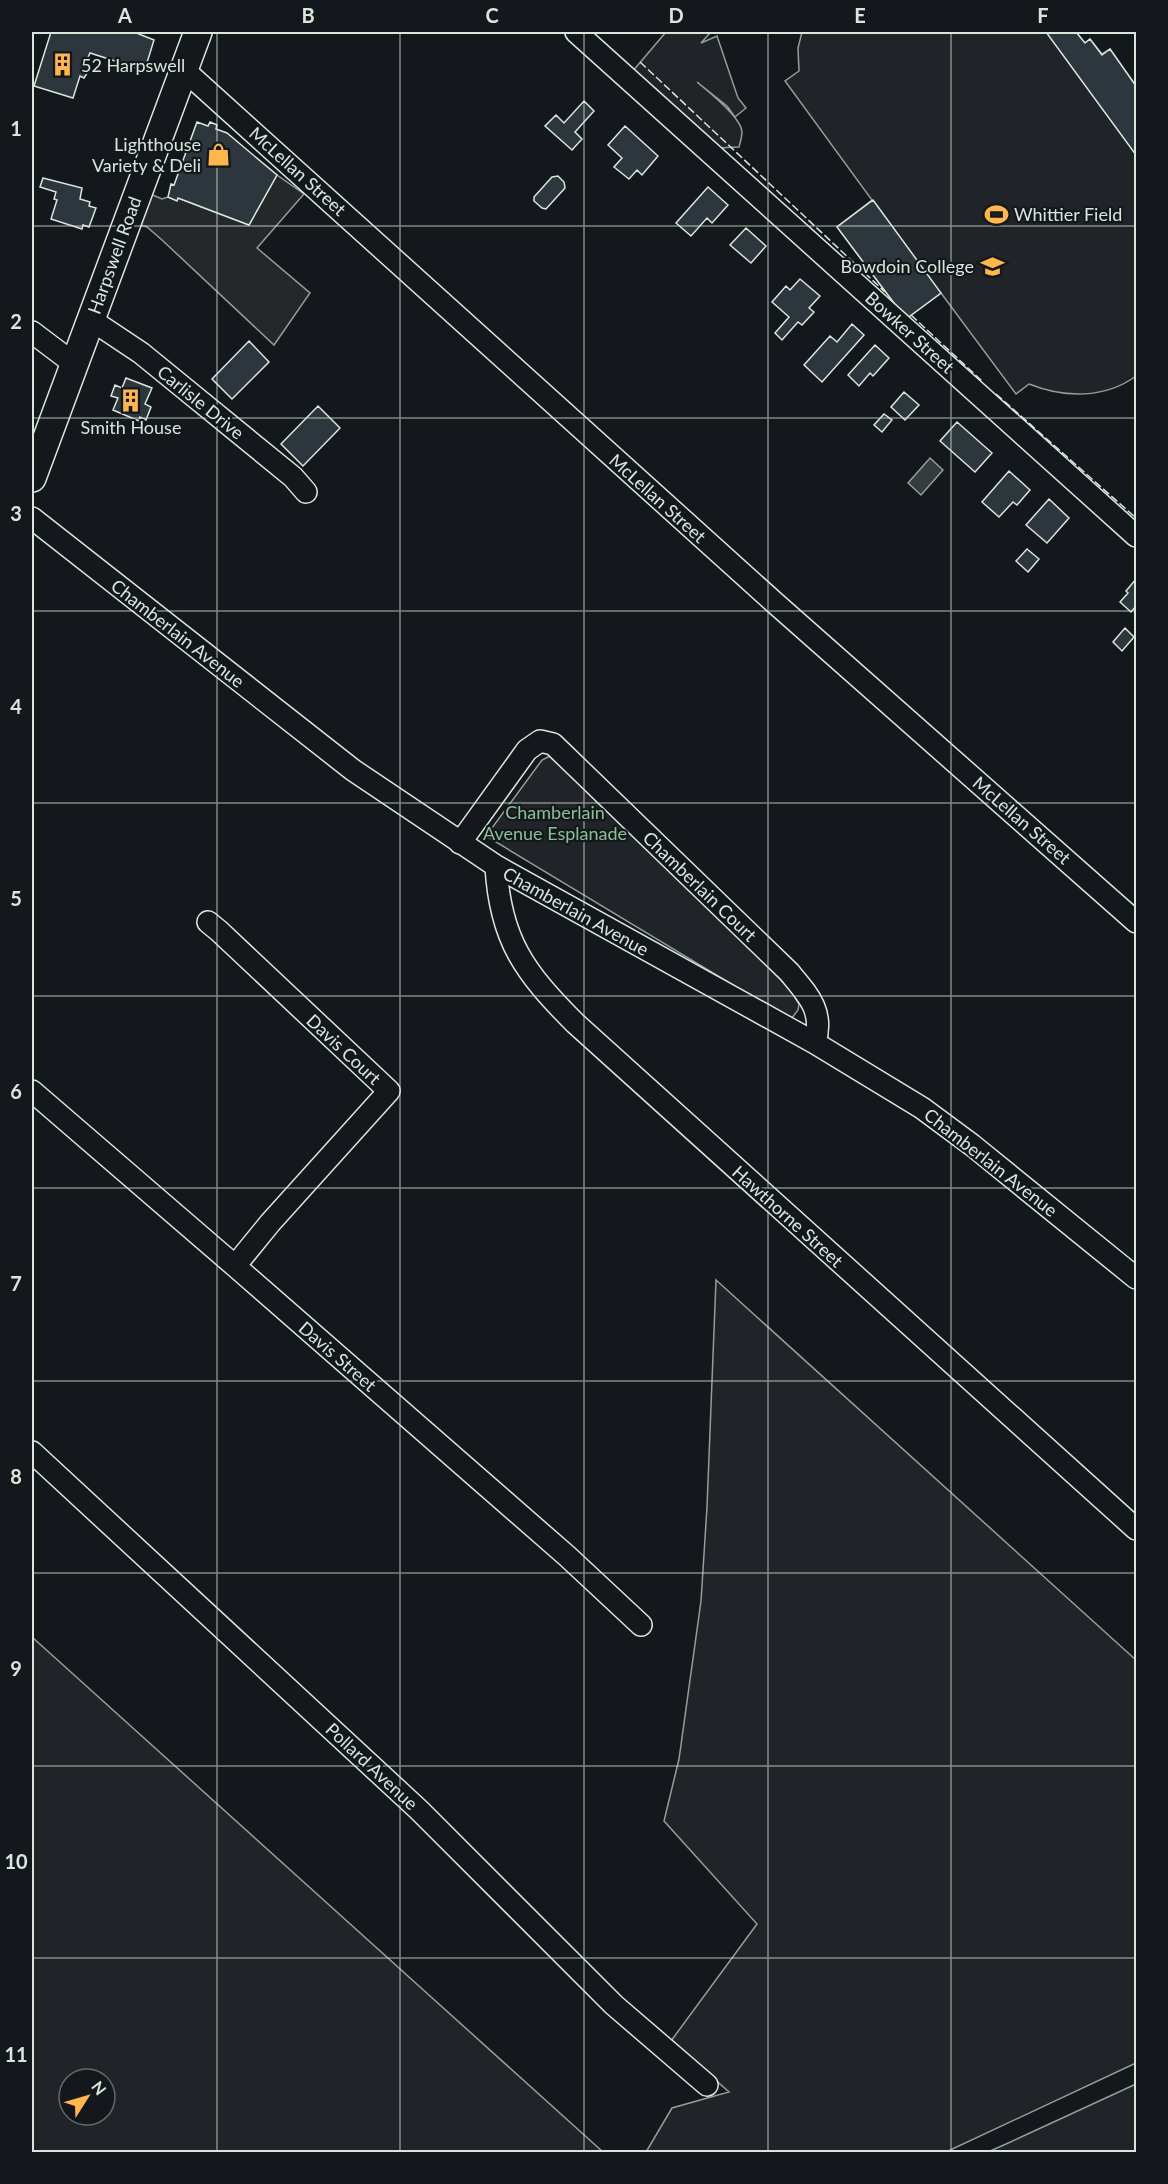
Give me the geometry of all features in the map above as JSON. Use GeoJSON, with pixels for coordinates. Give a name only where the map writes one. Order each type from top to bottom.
{"type":"FeatureCollection","features":[{"type":"Feature","properties":{"kind":"main road","name":"Harpswell Road"},"geometry":{"type":"LineString","coordinates":[[32,478],[198,32]]}},
{"type":"Feature","properties":{"kind":"street","name":"Bowker Street"},"geometry":{"type":"LineString","coordinates":[[576,32],[1137,536]]}},
{"type":"Feature","properties":{"kind":"street","name":"McLellan Street"},"geometry":{"type":"LineString","coordinates":[[183,69],[758,587],[1137,922]]}},
{"type":"Feature","properties":{"kind":"street","name":"Carlisle Drive"},"geometry":{"type":"LineString","coordinates":[[90,319],[141,352],[293,477],[306,492]]}},
{"type":"Feature","properties":{"kind":"street"},"geometry":{"type":"LineString","coordinates":[[32,332],[73,363]]}},
{"type":"Feature","properties":{"kind":"street","name":"Chamberlain Avenue"},"geometry":{"type":"LineString","coordinates":[[32,518],[353,770],[496,866],[815,1043],[922,1108],[972,1145],[1137,1278]]}},
{"type":"Feature","properties":{"kind":"street","name":"Chamberlain Court"},"geometry":{"type":"LineString","coordinates":[[460,843],[527,750],[540,741],[553,744],[789,972],[808,995],[817,1014],[819,1029],[815,1043]]}},
{"type":"Feature","properties":{"kind":"street","name":"Hawthorne Street"},"geometry":{"type":"LineString","coordinates":[[496,866],[497,893],[512,945],[526,969],[547,995],[792,1220],[1137,1529]]}},
{"type":"Feature","properties":{"kind":"street","name":"Davis Court"},"geometry":{"type":"LineString","coordinates":[[208,922],[389,1091],[235,1266]]}},
{"type":"Feature","properties":{"kind":"street","name":"Davis Street"},"geometry":{"type":"LineString","coordinates":[[32,1091],[567,1556],[641,1625]]}},
{"type":"Feature","properties":{"kind":"street","name":"Pollard Avenue"},"geometry":{"type":"LineString","coordinates":[[32,1452],[419,1810],[614,2005],[707,2085]]}},
{"type":"Feature","properties":{"kind":"green space"},"geometry":{"type":"Polygon","coordinates":[[[666,32],[711,32],[701,43],[717,36],[738,98],[746,108],[735,117],[727,106],[697,82],[724,105],[741,126],[739,147],[717,148],[632,72],[666,32]]]}},
{"type":"Feature","properties":{"kind":"green space","name":"Whittier Field"},"geometry":{"type":"Polygon","coordinates":[[[802,32],[1076,32],[1085,43],[1090,39],[1102,54],[1110,49],[1136,86],[1136,376],[1124,384],[1098,392],[1070,394],[1029,384],[1016,394],[941,293],[906,319],[837,227],[872,200],[785,81],[799,71],[798,48],[802,32]]]}},
{"type":"Feature","properties":{"kind":"green space","name":"Chamberlain Avenue Esplanade"},"geometry":{"type":"Polygon","coordinates":[[[552,755],[781,974],[799,1004],[792,1018],[788,1018],[486,836],[542,760],[552,755]]]}},
{"type":"Feature","properties":{"kind":"green space"},"geometry":{"type":"Polygon","coordinates":[[[716,1280],[1136,1660],[1136,2063],[946,2152],[646,2152],[672,2108],[729,2092],[671,2041],[757,1924],[664,1821],[679,1759],[701,1601],[716,1280]]]}},
{"type":"Feature","properties":{"kind":"green space"},"geometry":{"type":"Polygon","coordinates":[[[32,1637],[603,2152],[32,2152],[32,1637]]]}},
{"type":"Feature","properties":{"kind":"green space"},"geometry":{"type":"Polygon","coordinates":[[[1136,2084],[1136,2152],[988,2152],[1006,2144],[1136,2084]]]}},
{"type":"Feature","properties":{"kind":"shaded area"},"geometry":{"type":"Polygon","coordinates":[[[277,175],[304,194],[257,248],[310,293],[274,345],[162,240],[147,227],[137,224],[148,193],[162,199],[168,197],[177,200],[178,198],[249,225],[277,175]]]}},
{"type":"Feature","properties":{"kind":"shaded area"},"geometry":{"type":"Polygon","coordinates":[[[930,458],[943,470],[921,495],[908,483],[930,458]]]}},
{"type":"Feature","properties":{"kind":"building","name":"52 Harpswell"},"geometry":{"type":"Polygon","coordinates":[[[51,32],[134,32],[154,40],[146,66],[140,64],[137,68],[90,53],[85,64],[89,70],[84,78],[80,76],[73,98],[34,86],[51,32]]]}},
{"type":"Feature","properties":{"kind":"building"},"geometry":{"type":"Polygon","coordinates":[[[1046,32],[1076,32],[1085,43],[1090,39],[1102,55],[1110,49],[1136,86],[1136,155],[1046,32]]]}},
{"type":"Feature","properties":{"kind":"building"},"geometry":{"type":"Polygon","coordinates":[[[584,101],[594,111],[575,132],[582,139],[572,150],[545,126],[556,115],[564,123],[584,101]]]}},
{"type":"Feature","properties":{"kind":"building","name":"Lighthouse Variety & Deli"},"geometry":{"type":"Polygon","coordinates":[[[197,122],[208,126],[210,122],[217,125],[216,129],[227,133],[277,175],[249,225],[178,198],[177,201],[168,197],[171,184],[174,185],[197,122]]]}},
{"type":"Feature","properties":{"kind":"building"},"geometry":{"type":"Polygon","coordinates":[[[625,126],[658,156],[642,175],[637,170],[629,179],[614,167],[622,158],[608,145],[625,126]]]}},
{"type":"Feature","properties":{"kind":"building"},"geometry":{"type":"Polygon","coordinates":[[[558,176],[564,182],[565,188],[546,209],[542,208],[534,201],[534,197],[552,177],[558,176]]]}},
{"type":"Feature","properties":{"kind":"building"},"geometry":{"type":"Polygon","coordinates":[[[43,178],[82,188],[80,199],[90,202],[89,206],[96,208],[89,227],[83,225],[82,229],[51,219],[57,200],[54,199],[56,192],[40,187],[43,178]]]}},
{"type":"Feature","properties":{"kind":"building"},"geometry":{"type":"Polygon","coordinates":[[[708,187],[728,205],[712,223],[707,218],[691,236],[676,223],[708,187]]]}},
{"type":"Feature","properties":{"kind":"building"},"geometry":{"type":"Polygon","coordinates":[[[873,200],[941,293],[906,319],[837,227],[873,200]]]}},
{"type":"Feature","properties":{"kind":"building"},"geometry":{"type":"Polygon","coordinates":[[[746,228],[766,246],[751,263],[730,245],[746,228]]]}},
{"type":"Feature","properties":{"kind":"building"},"geometry":{"type":"Polygon","coordinates":[[[800,279],[820,296],[809,308],[814,312],[802,325],[798,322],[782,340],[775,333],[789,317],[772,302],[786,286],[790,290],[800,279]]]}},
{"type":"Feature","properties":{"kind":"building"},"geometry":{"type":"Polygon","coordinates":[[[852,324],[864,335],[822,382],[804,365],[830,336],[837,342],[852,324]]]}},
{"type":"Feature","properties":{"kind":"building"},"geometry":{"type":"Polygon","coordinates":[[[249,341],[269,362],[232,399],[212,379],[249,341]]]}},
{"type":"Feature","properties":{"kind":"building"},"geometry":{"type":"Polygon","coordinates":[[[875,345],[889,358],[873,376],[870,373],[859,386],[848,375],[875,345]]]}},
{"type":"Feature","properties":{"kind":"building","name":"Smith House"},"geometry":{"type":"Polygon","coordinates":[[[126,378],[152,388],[145,404],[151,407],[146,420],[140,417],[139,421],[113,410],[118,398],[111,396],[115,385],[122,388],[126,378]]]}},
{"type":"Feature","properties":{"kind":"building"},"geometry":{"type":"Polygon","coordinates":[[[904,392],[919,405],[905,420],[891,407],[904,392]]]}},
{"type":"Feature","properties":{"kind":"building"},"geometry":{"type":"Polygon","coordinates":[[[318,406],[340,428],[303,466],[281,444],[318,406]]]}},
{"type":"Feature","properties":{"kind":"building"},"geometry":{"type":"Polygon","coordinates":[[[884,414],[892,420],[882,432],[874,425],[884,414]]]}},
{"type":"Feature","properties":{"kind":"building"},"geometry":{"type":"Polygon","coordinates":[[[957,422],[992,453],[975,472],[940,441],[957,422]]]}},
{"type":"Feature","properties":{"kind":"building"},"geometry":{"type":"Polygon","coordinates":[[[1009,471],[1030,490],[1017,505],[1013,502],[999,517],[982,502],[1009,471]]]}},
{"type":"Feature","properties":{"kind":"building"},"geometry":{"type":"Polygon","coordinates":[[[1049,499],[1069,518],[1047,543],[1026,525],[1049,499]]]}},
{"type":"Feature","properties":{"kind":"building"},"geometry":{"type":"Polygon","coordinates":[[[1027,549],[1039,559],[1028,572],[1016,561],[1027,549]]]}},
{"type":"Feature","properties":{"kind":"building"},"geometry":{"type":"Polygon","coordinates":[[[1136,579],[1136,606],[1131,612],[1120,602],[1136,579]]]}},
{"type":"Feature","properties":{"kind":"building"},"geometry":{"type":"Polygon","coordinates":[[[1125,628],[1134,637],[1122,651],[1113,642],[1125,628]]]}},
{"type":"Feature","properties":{"kind":"fence"},"geometry":{"type":"LineString","coordinates":[[640,62],[885,292]]}},
{"type":"Feature","properties":{"kind":"fence"},"geometry":{"type":"LineString","coordinates":[[911,315],[983,382]]}},
{"type":"Feature","properties":{"kind":"fence"},"geometry":{"type":"LineString","coordinates":[[996,394],[1136,518]]}},
{"type":"Feature","properties":{"kind":"place","name":"52 Harpswell"},"geometry":{"type":"Point","coordinates":[63,65]}},
{"type":"Feature","properties":{"kind":"place","name":"Lighthouse Variety & Deli"},"geometry":{"type":"Point","coordinates":[219,154]}},
{"type":"Feature","properties":{"kind":"place","name":"Whittier Field"},"geometry":{"type":"Point","coordinates":[996,214]}},
{"type":"Feature","properties":{"kind":"place","name":"Bowdoin College"},"geometry":{"type":"Point","coordinates":[992,266]}},
{"type":"Feature","properties":{"kind":"place","name":"Smith House"},"geometry":{"type":"Point","coordinates":[131,401]}}]}
